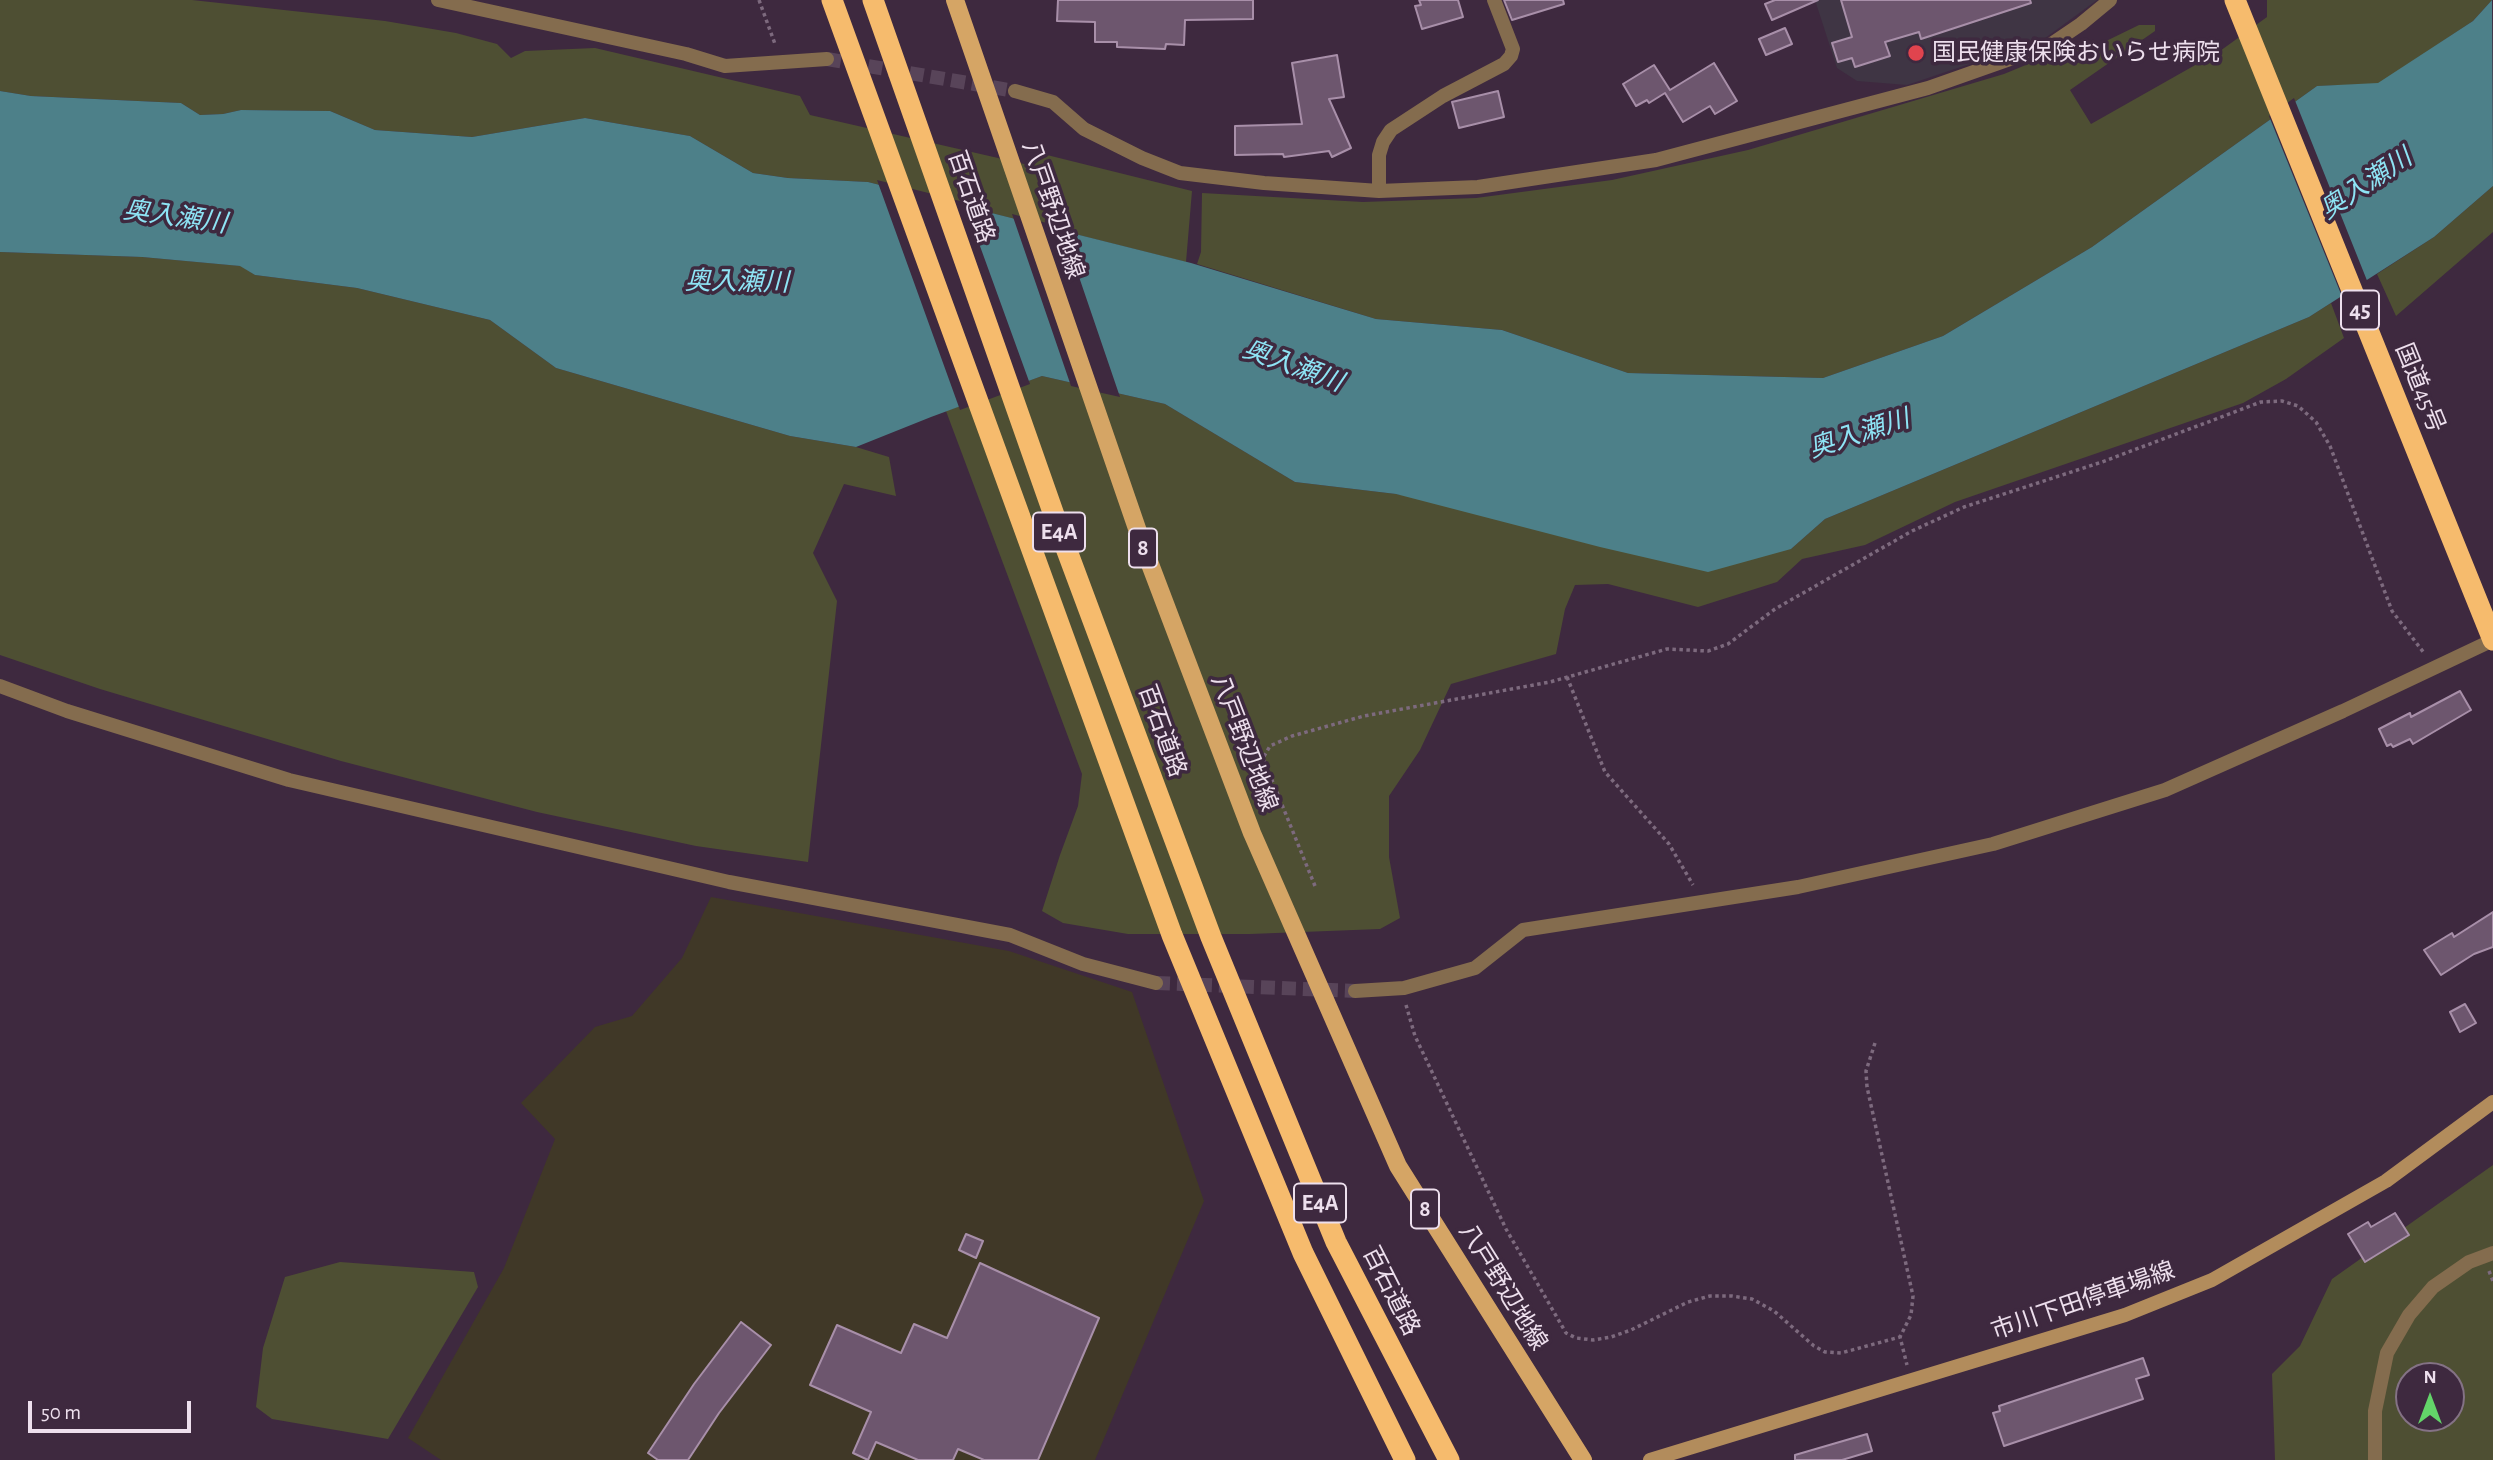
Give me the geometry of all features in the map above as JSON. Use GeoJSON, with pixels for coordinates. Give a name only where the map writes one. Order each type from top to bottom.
{"type":"FeatureCollection","features":[{"type":"Feature","properties":{"kind":"highway","name":"E4A"},"geometry":{"type":"LineString","coordinates":[[832,0],[1172,935],[1303,1253],[1405,1460]]}},
{"type":"Feature","properties":{"kind":"highway","name":"百石道路"},"geometry":{"type":"LineString","coordinates":[[873,0],[1064,545],[1210,937],[1336,1242],[1449,1460]]}},
{"type":"Feature","properties":{"kind":"highway","name":"国道45号"},"geometry":{"type":"LineString","coordinates":[[2235,0],[2493,640]]}},
{"type":"Feature","properties":{"kind":"main road","name":"八戸野辺地線"},"geometry":{"type":"LineString","coordinates":[[955,0],[1142,543],[1252,833],[1398,1166],[1583,1460]]}},
{"type":"Feature","properties":{"kind":"main road","name":"市川下田停車場線"},"geometry":{"type":"LineString","coordinates":[[1650,1460],[2125,1315],[2212,1280],[2386,1181],[2493,1102]]}},
{"type":"Feature","properties":{"kind":"street"},"geometry":{"type":"LineString","coordinates":[[438,0],[686,54],[725,66],[827,59]]}},
{"type":"Feature","properties":{"kind":"street"},"geometry":{"type":"LineString","coordinates":[[1379,191],[1379,155],[1391,130],[1443,96],[1504,64],[1511,56],[1513,49],[1494,0]]}},
{"type":"Feature","properties":{"kind":"street"},"geometry":{"type":"LineString","coordinates":[[1015,91],[1053,102],[1084,129],[1142,158],[1180,173],[1264,183],[1379,191],[1478,187],[1656,160],[1928,88],[2050,45],[2110,0]]}},
{"type":"Feature","properties":{"kind":"street"},"geometry":{"type":"LineString","coordinates":[[1354,991],[1404,989],[1475,968],[1523,930],[1798,887],[1993,844],[2165,790],[2493,640]]}},
{"type":"Feature","properties":{"kind":"street"},"geometry":{"type":"LineString","coordinates":[[0,686],[289,780],[729,882],[1010,935],[1083,964],[1156,983]]}},
{"type":"Feature","properties":{"kind":"street"},"geometry":{"type":"LineString","coordinates":[[2375,1460],[2375,1411],[2387,1353],[2409,1315],[2433,1287],[2469,1262],[2493,1253]]}},
{"type":"Feature","properties":{"kind":"path"},"geometry":{"type":"LineString","coordinates":[[759,0],[780,61]]}},
{"type":"Feature","properties":{"kind":"path"},"geometry":{"type":"LineString","coordinates":[[1315,886],[1263,758],[1270,746],[1292,736],[1364,716],[1567,677],[1667,649],[1708,651],[1728,645],[1775,609],[1912,531],[1964,507],[2102,462],[2261,402],[2282,401],[2298,406],[2316,422],[2330,446],[2392,611],[2432,668]]}},
{"type":"Feature","properties":{"kind":"path"},"geometry":{"type":"LineString","coordinates":[[1567,677],[1605,772],[1669,844],[1704,902]]}},
{"type":"Feature","properties":{"kind":"path"},"geometry":{"type":"LineString","coordinates":[[1404,989],[1407,1012],[1420,1048],[1506,1229],[1566,1332],[1576,1338],[1593,1340],[1631,1330],[1688,1302],[1710,1296],[1732,1296],[1752,1300],[1774,1311],[1814,1346],[1825,1352],[1841,1353],[1900,1336]]}},
{"type":"Feature","properties":{"kind":"path"},"geometry":{"type":"LineString","coordinates":[[1875,1043],[1866,1071],[1867,1087],[1913,1296],[1911,1315],[1900,1336],[1912,1380]]}},
{"type":"Feature","properties":{"kind":"shaded area"},"geometry":{"type":"Polygon","coordinates":[[[0,0],[192,0],[385,21],[456,33],[497,44],[511,58],[525,51],[595,48],[800,96],[810,115],[1033,166],[1043,154],[1192,191],[1186,262],[868,182],[788,178],[753,173],[690,136],[585,118],[472,137],[375,130],[330,111],[241,110],[200,115],[181,103],[31,96],[0,91],[0,0]]]}},
{"type":"Feature","properties":{"kind":"shaded area","name":"国民健康保険おいらせ病院"},"geometry":{"type":"Polygon","coordinates":[[[1815,0],[2097,0],[2044,39],[1907,85],[1857,81],[1837,68],[1815,0]]]}},
{"type":"Feature","properties":{"kind":"shaded area"},"geometry":{"type":"Polygon","coordinates":[[[2267,0],[2492,0],[2473,21],[2378,84],[2317,86],[2092,247],[1943,336],[1823,378],[1628,373],[1502,330],[1376,319],[1197,264],[1201,252],[1202,193],[1363,202],[1476,198],[1612,180],[1748,150],[2004,74],[2062,50],[2079,50],[2100,44],[2139,25],[2155,25],[2155,31],[2070,90],[2091,124],[2220,51],[2267,17],[2267,0]]]}},
{"type":"Feature","properties":{"kind":"shaded area"},"geometry":{"type":"Polygon","coordinates":[[[2493,186],[2493,232],[2396,316],[2377,274],[2434,237],[2493,186]]]}},
{"type":"Feature","properties":{"kind":"shaded area"},"geometry":{"type":"Polygon","coordinates":[[[0,252],[142,257],[241,266],[255,275],[357,288],[490,320],[556,368],[790,436],[856,447],[889,457],[896,496],[844,484],[813,553],[837,601],[808,862],[696,846],[537,812],[341,761],[100,689],[0,655],[0,252]]]}},
{"type":"Feature","properties":{"kind":"shaded area"},"geometry":{"type":"Polygon","coordinates":[[[2331,303],[2344,338],[2286,379],[2243,403],[1955,502],[1865,545],[1802,559],[1777,582],[1698,607],[1608,584],[1575,585],[1565,609],[1556,654],[1451,684],[1420,750],[1389,796],[1389,857],[1400,918],[1380,929],[1250,934],[1128,934],[1063,923],[1042,911],[1078,806],[1082,774],[946,411],[1042,376],[1165,404],[1295,482],[1791,549],[1825,519],[2309,317],[2331,303]]]}},
{"type":"Feature","properties":{"kind":"shaded area"},"geometry":{"type":"Polygon","coordinates":[[[711,897],[1009,951],[1132,992],[1204,1201],[1095,1460],[441,1460],[408,1438],[504,1268],[555,1139],[521,1103],[595,1027],[632,1016],[682,958],[711,897]]]}},
{"type":"Feature","properties":{"kind":"shaded area"},"geometry":{"type":"Polygon","coordinates":[[[2493,1165],[2493,1460],[2275,1460],[2272,1374],[2300,1346],[2332,1279],[2493,1165]]]}},
{"type":"Feature","properties":{"kind":"shaded area"},"geometry":{"type":"Polygon","coordinates":[[[340,1262],[474,1272],[478,1287],[388,1439],[272,1419],[256,1407],[263,1348],[285,1277],[340,1262]]]}},
{"type":"Feature","properties":{"kind":"water","name":"奥入瀬川"},"geometry":{"type":"Polygon","coordinates":[[[2492,0],[2493,186],[2434,237],[2309,317],[1825,519],[1791,549],[1708,572],[1396,494],[1295,482],[1165,404],[1042,376],[856,447],[790,436],[556,368],[490,320],[357,288],[255,275],[240,266],[142,257],[0,252],[0,91],[31,96],[181,103],[200,115],[241,110],[330,111],[375,130],[472,137],[585,118],[690,136],[753,173],[788,178],[868,182],[1191,263],[1376,319],[1502,330],[1628,373],[1823,378],[1943,336],[2092,247],[2317,86],[2378,83],[2473,21],[2492,0]]]}},
{"type":"Feature","properties":{"kind":"pier"},"geometry":{"type":"Polygon","coordinates":[[[2294,98],[2368,283],[2343,299],[2269,116],[2294,98]]]}},
{"type":"Feature","properties":{"kind":"pier"},"geometry":{"type":"Polygon","coordinates":[[[877,180],[964,202],[1030,384],[960,410],[877,180]]]}},
{"type":"Feature","properties":{"kind":"pier"},"geometry":{"type":"Polygon","coordinates":[[[1012,214],[1062,227],[1120,397],[1071,386],[1012,214]]]}},
{"type":"Feature","properties":{"kind":"building"},"geometry":{"type":"Polygon","coordinates":[[[1058,0],[1253,0],[1253,19],[1185,20],[1184,45],[1166,44],[1165,49],[1117,47],[1117,42],[1095,42],[1095,22],[1057,21],[1058,0]]]}},
{"type":"Feature","properties":{"kind":"building"},"geometry":{"type":"Polygon","coordinates":[[[1419,0],[1458,0],[1463,17],[1422,29],[1415,6],[1421,5],[1419,0]]]}},
{"type":"Feature","properties":{"kind":"building"},"geometry":{"type":"Polygon","coordinates":[[[1504,0],[1563,0],[1564,4],[1512,20],[1504,0]]]}},
{"type":"Feature","properties":{"kind":"building"},"geometry":{"type":"Polygon","coordinates":[[[1775,0],[1818,0],[1772,20],[1765,4],[1775,0]]]}},
{"type":"Feature","properties":{"kind":"building"},"geometry":{"type":"Polygon","coordinates":[[[1841,0],[2030,0],[2031,3],[1921,39],[1919,32],[1885,42],[1890,56],[1855,67],[1852,58],[1838,62],[1832,43],[1852,37],[1841,0]]]}},
{"type":"Feature","properties":{"kind":"building"},"geometry":{"type":"Polygon","coordinates":[[[1785,28],[1792,44],[1766,55],[1759,39],[1785,28]]]}},
{"type":"Feature","properties":{"kind":"building"},"geometry":{"type":"Polygon","coordinates":[[[1337,55],[1344,97],[1329,99],[1351,148],[1332,157],[1329,151],[1284,157],[1283,154],[1235,155],[1235,126],[1302,124],[1292,63],[1337,55]]]}},
{"type":"Feature","properties":{"kind":"building"},"geometry":{"type":"Polygon","coordinates":[[[1714,63],[1737,101],[1715,114],[1710,106],[1683,122],[1665,93],[1649,103],[1647,100],[1636,106],[1623,84],[1654,65],[1670,90],[1714,63]]]}},
{"type":"Feature","properties":{"kind":"building"},"geometry":{"type":"Polygon","coordinates":[[[1498,91],[1504,117],[1459,128],[1452,102],[1498,91]]]}},
{"type":"Feature","properties":{"kind":"building"},"geometry":{"type":"Polygon","coordinates":[[[2460,691],[2471,710],[2413,744],[2410,739],[2393,747],[2391,744],[2387,746],[2379,729],[2410,713],[2411,717],[2460,691]]]}},
{"type":"Feature","properties":{"kind":"building"},"geometry":{"type":"Polygon","coordinates":[[[2493,912],[2493,947],[2474,954],[2441,975],[2424,950],[2452,933],[2454,937],[2493,912]]]}},
{"type":"Feature","properties":{"kind":"building"},"geometry":{"type":"Polygon","coordinates":[[[2465,1004],[2476,1023],[2460,1032],[2450,1012],[2465,1004]]]}},
{"type":"Feature","properties":{"kind":"building"},"geometry":{"type":"Polygon","coordinates":[[[2395,1213],[2409,1235],[2365,1262],[2348,1234],[2368,1222],[2371,1227],[2395,1213]]]}},
{"type":"Feature","properties":{"kind":"building"},"geometry":{"type":"Polygon","coordinates":[[[966,1234],[983,1241],[976,1258],[959,1250],[966,1234]]]}},
{"type":"Feature","properties":{"kind":"building"},"geometry":{"type":"Polygon","coordinates":[[[980,1263],[1099,1318],[1038,1460],[984,1460],[958,1449],[953,1460],[918,1460],[876,1442],[868,1460],[853,1453],[871,1412],[810,1385],[837,1325],[901,1353],[914,1324],[947,1338],[980,1263]]]}},
{"type":"Feature","properties":{"kind":"building"},"geometry":{"type":"Polygon","coordinates":[[[741,1322],[771,1345],[719,1413],[688,1460],[658,1460],[648,1453],[694,1384],[741,1322]]]}},
{"type":"Feature","properties":{"kind":"building"},"geometry":{"type":"Polygon","coordinates":[[[2143,1358],[2149,1375],[2136,1379],[2143,1399],[2004,1446],[1993,1413],[2000,1411],[1999,1406],[2143,1358]]]}},
{"type":"Feature","properties":{"kind":"building"},"geometry":{"type":"Polygon","coordinates":[[[1867,1434],[1872,1451],[1842,1460],[1795,1460],[1795,1455],[1867,1434]]]}},
{"type":"Feature","properties":{"kind":"tunnel"},"geometry":{"type":"LineString","coordinates":[[827,59],[1015,91]]}},
{"type":"Feature","properties":{"kind":"tunnel"},"geometry":{"type":"LineString","coordinates":[[1156,983],[1355,991]]}},
{"type":"Feature","properties":{"kind":"place","name":"国民健康保険おいらせ病院"},"geometry":{"type":"Point","coordinates":[1916,53]}}]}
